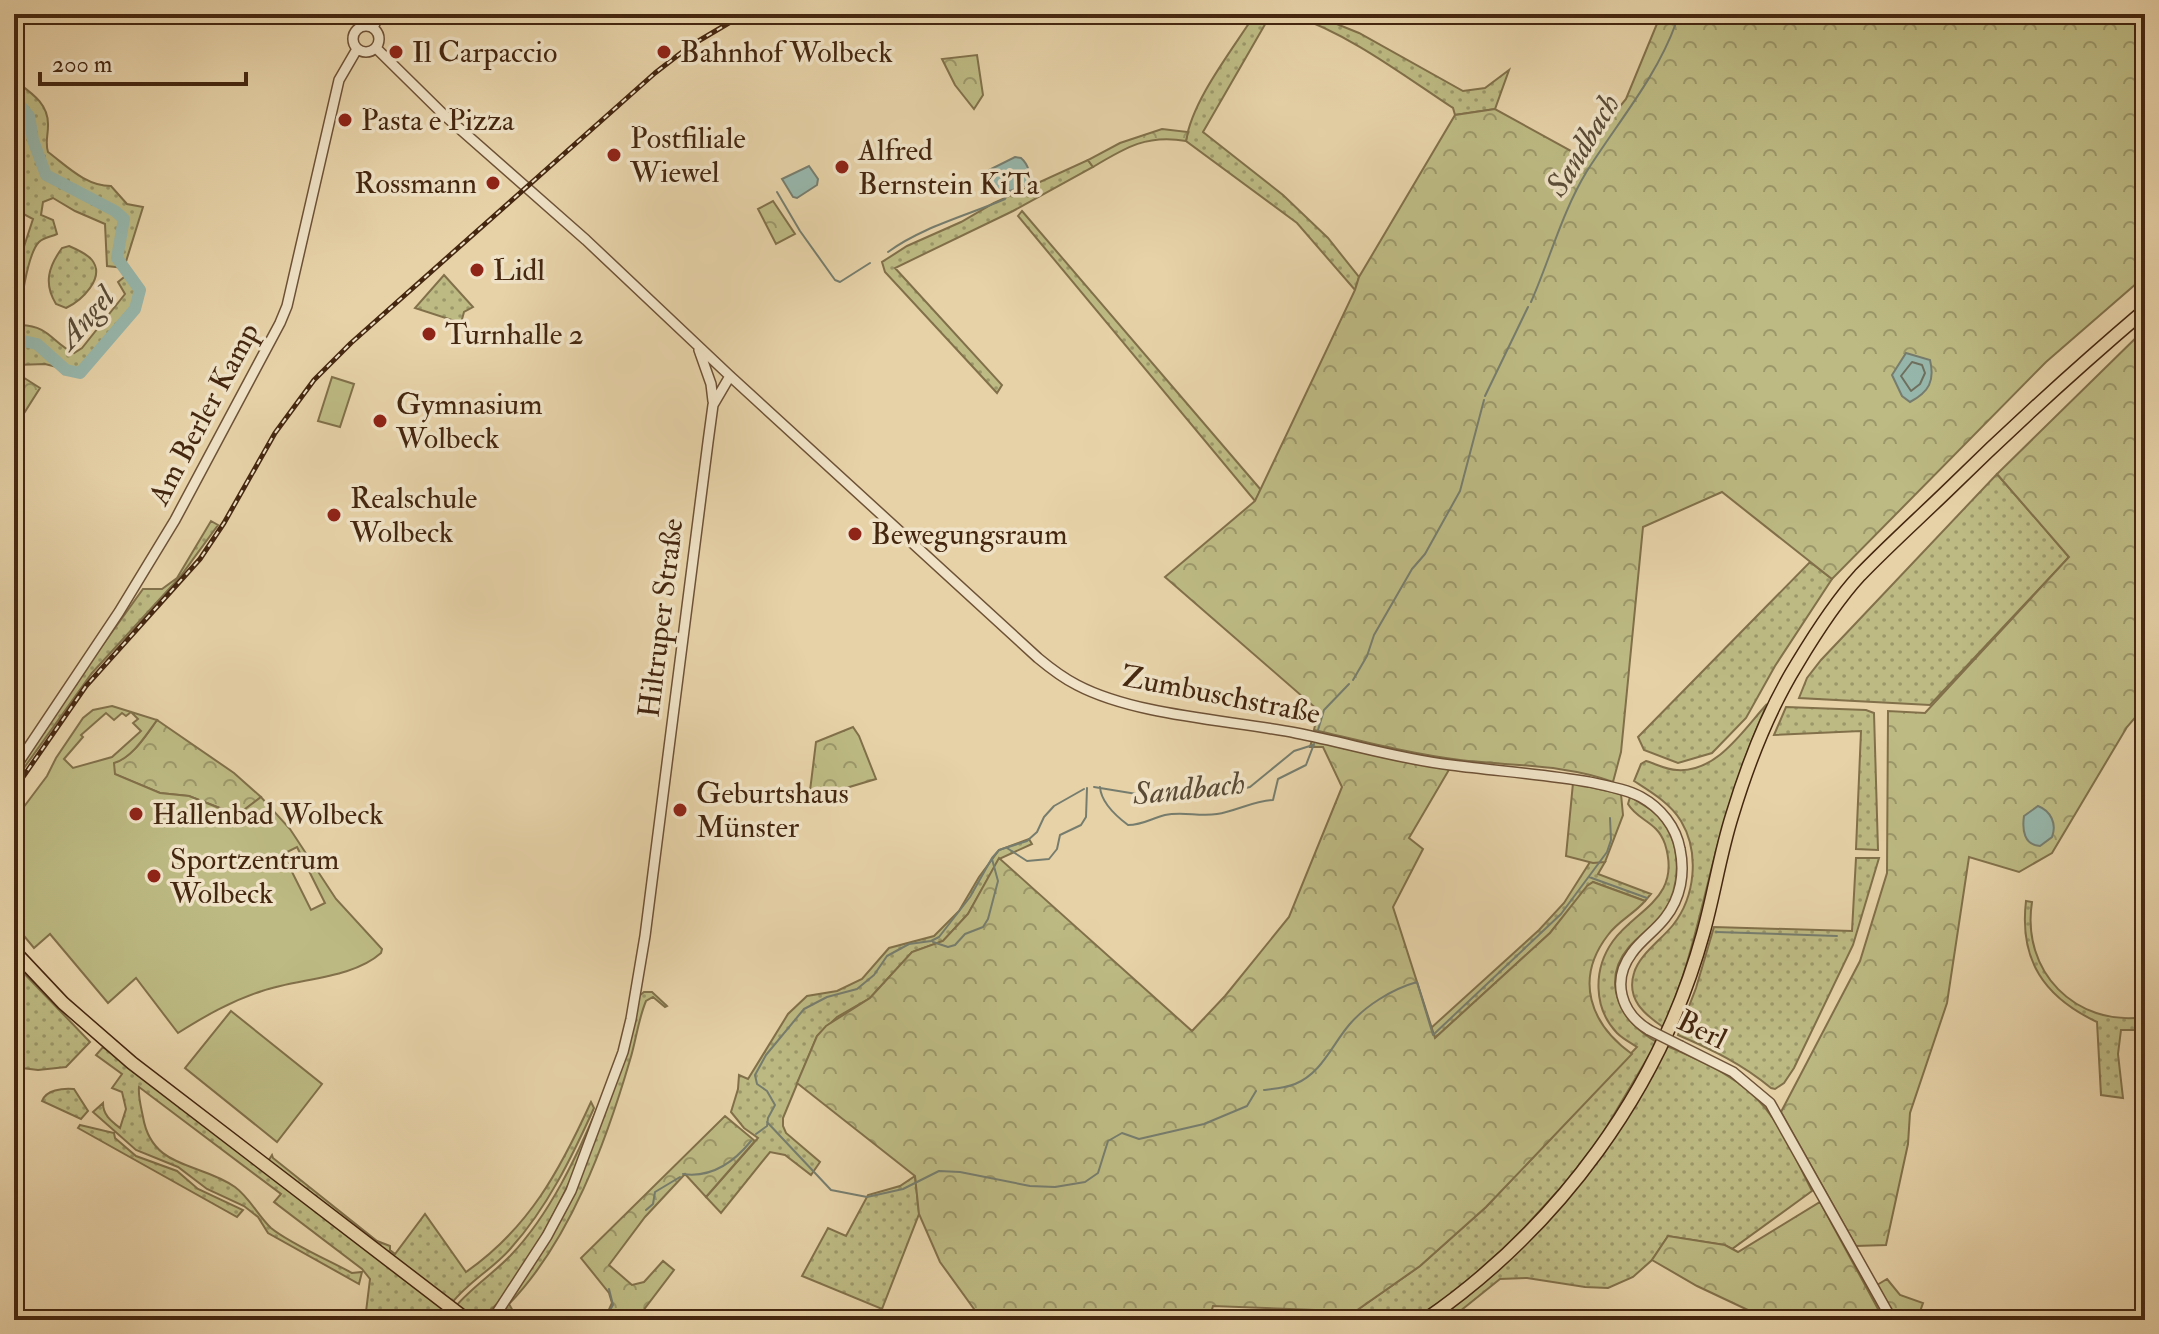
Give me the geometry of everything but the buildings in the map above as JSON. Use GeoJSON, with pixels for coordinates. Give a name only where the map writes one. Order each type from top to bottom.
{"type":"FeatureCollection","features":[{"type":"Feature","properties":{"kind":"main road"},"geometry":{"type":"LineString","coordinates":[[1425,1320],[1497,1263],[1561,1197],[1602,1145],[1637,1092],[1684,993],[1703,934],[1731,817],[1760,734],[1797,664],[1830,615],[1859,577],[1955,483],[2083,363],[2145,310]]}},
{"type":"Feature","properties":{"kind":"main road"},"geometry":{"type":"LineString","coordinates":[[14,951],[63,1003],[143,1072],[467,1320]]}},
{"type":"Feature","properties":{"kind":"main road"},"geometry":{"type":"LineString","coordinates":[[474,1320],[481,1317],[494,1320]]}},
{"type":"Feature","properties":{"kind":"street"},"geometry":{"type":"LineString","coordinates":[[373,27],[380,14]]}},
{"type":"Feature","properties":{"kind":"street"},"geometry":{"type":"LineString","coordinates":[[365,25],[373,27],[380,38],[376,48],[369,52],[357,49],[353,42],[356,30],[365,25]]}},
{"type":"Feature","properties":{"kind":"street"},"geometry":{"type":"LineString","coordinates":[[376,48],[443,114],[586,240],[730,376]]}},
{"type":"Feature","properties":{"kind":"street","name":"Am Berler Kamp"},"geometry":{"type":"LineString","coordinates":[[14,769],[119,612],[175,520],[275,332],[287,306],[339,80],[357,49]]}},
{"type":"Feature","properties":{"kind":"street"},"geometry":{"type":"LineString","coordinates":[[696,344],[708,376],[713,405]]}},
{"type":"Feature","properties":{"kind":"street","name":"Hiltruper Straße"},"geometry":{"type":"LineString","coordinates":[[494,1320],[547,1236],[571,1191],[620,1060],[631,1019],[645,936],[713,405],[730,376]]}},
{"type":"Feature","properties":{"kind":"street","name":"Zumbuschstraße"},"geometry":{"type":"LineString","coordinates":[[730,376],[1038,658],[1077,685],[1129,704],[1301,734],[1423,761],[1535,773],[1627,791]]}},
{"type":"Feature","properties":{"kind":"street","name":"Berl"},"geometry":{"type":"LineString","coordinates":[[1627,791],[1649,802],[1667,820],[1675,832],[1682,857],[1681,884],[1675,901],[1666,917],[1630,955],[1621,975],[1625,1007],[1635,1021],[1733,1072],[1770,1103],[1892,1320]]}},
{"type":"Feature","properties":{"kind":"green space"},"geometry":{"type":"Polygon","coordinates":[[[1255,14],[1271,14],[1203,132],[1283,195],[1328,238],[1359,277],[1355,290],[1297,223],[1186,141],[1205,92],[1255,14]]]}},
{"type":"Feature","properties":{"kind":"green space"},"geometry":{"type":"Polygon","coordinates":[[[1290,14],[1312,14],[1359,33],[1463,91],[1485,88],[1509,70],[1495,109],[1455,115],[1453,108],[1374,56],[1334,33],[1290,14]]]}},
{"type":"Feature","properties":{"kind":"green space"},"geometry":{"type":"Polygon","coordinates":[[[1661,14],[2145,14],[2145,276],[2046,362],[1832,579],[1722,492],[1643,527],[1621,752],[1613,782],[1557,769],[1423,754],[1314,730],[1318,710],[1165,577],[1255,501],[1359,277],[1455,115],[1495,109],[1580,156],[1626,99],[1661,14]]]}},
{"type":"Feature","properties":{"kind":"green space"},"geometry":{"type":"Polygon","coordinates":[[[977,55],[983,95],[974,109],[955,85],[942,59],[977,55]]]}},
{"type":"Feature","properties":{"kind":"green space"},"geometry":{"type":"Polygon","coordinates":[[[14,80],[37,99],[45,111],[48,152],[85,179],[111,186],[127,204],[143,207],[124,268],[107,266],[105,224],[53,198],[43,202],[41,215],[53,220],[57,234],[39,242],[31,258],[22,295],[21,325],[38,328],[74,353],[82,348],[125,294],[118,282],[128,274],[140,290],[135,309],[80,373],[45,364],[14,367],[14,277],[33,219],[14,209],[14,80]]]}},
{"type":"Feature","properties":{"kind":"green space"},"geometry":{"type":"Polygon","coordinates":[[[1162,129],[1188,132],[1186,141],[1160,139],[1138,144],[1093,167],[1088,160],[1120,143],[1162,129]]]}},
{"type":"Feature","properties":{"kind":"green space"},"geometry":{"type":"Polygon","coordinates":[[[1088,160],[1093,167],[1013,211],[895,268],[1002,385],[997,393],[885,272],[882,262],[907,246],[1088,160]]]}},
{"type":"Feature","properties":{"kind":"green space"},"geometry":{"type":"Polygon","coordinates":[[[773,201],[795,234],[776,244],[758,209],[773,201]]]}},
{"type":"Feature","properties":{"kind":"green space"},"geometry":{"type":"Polygon","coordinates":[[[1022,211],[1261,490],[1255,501],[1018,216],[1022,211]]]}},
{"type":"Feature","properties":{"kind":"green space"},"geometry":{"type":"Polygon","coordinates":[[[69,246],[92,260],[96,274],[85,294],[66,308],[56,304],[49,275],[57,255],[62,248],[69,246]]]}},
{"type":"Feature","properties":{"kind":"green space"},"geometry":{"type":"Polygon","coordinates":[[[444,275],[473,307],[464,312],[461,323],[415,308],[444,275]]]}},
{"type":"Feature","properties":{"kind":"green space"},"geometry":{"type":"Polygon","coordinates":[[[2145,329],[2145,706],[2127,727],[2052,853],[2019,872],[1969,857],[1947,1003],[1910,1113],[1908,1144],[1886,1245],[1856,1246],[1781,1112],[1860,961],[1887,873],[1888,711],[1925,713],[2069,557],[1997,474],[2145,329]]]}},
{"type":"Feature","properties":{"kind":"green space"},"geometry":{"type":"Polygon","coordinates":[[[18,374],[40,388],[14,429],[14,376],[18,374]]]}},
{"type":"Feature","properties":{"kind":"green space"},"geometry":{"type":"Polygon","coordinates":[[[332,377],[354,384],[340,427],[318,421],[332,377]]]}},
{"type":"Feature","properties":{"kind":"green space"},"geometry":{"type":"Polygon","coordinates":[[[1997,474],[2069,557],[1930,705],[1799,698],[1807,678],[1821,660],[1997,474]]]}},
{"type":"Feature","properties":{"kind":"green space"},"geometry":{"type":"Polygon","coordinates":[[[211,521],[218,525],[180,577],[92,673],[14,782],[14,777],[86,668],[143,589],[162,589],[177,578],[211,521]]]}},
{"type":"Feature","properties":{"kind":"green space"},"geometry":{"type":"Polygon","coordinates":[[[1810,562],[1832,579],[1775,666],[1746,718],[1712,753],[1678,763],[1644,750],[1638,737],[1810,562]]]}},
{"type":"Feature","properties":{"kind":"green space"},"geometry":{"type":"Polygon","coordinates":[[[1767,704],[1734,790],[1688,960],[1663,1027],[1638,1005],[1632,982],[1641,960],[1680,914],[1690,888],[1693,861],[1687,834],[1677,815],[1660,798],[1634,781],[1641,764],[1646,761],[1677,770],[1705,764],[1728,748],[1767,704]]]}},
{"type":"Feature","properties":{"kind":"green space","name":"Sportzentrum Wolbeck"},"geometry":{"type":"Polygon","coordinates":[[[112,706],[157,720],[133,751],[114,763],[115,774],[160,793],[189,796],[237,815],[261,797],[290,829],[336,899],[382,949],[381,953],[369,962],[340,973],[251,995],[218,1009],[178,1033],[136,978],[108,1003],[50,934],[34,948],[14,924],[14,820],[47,776],[83,718],[93,710],[112,706]],[[131,712],[126,716],[122,713],[114,720],[106,713],[81,735],[83,737],[64,759],[73,768],[112,757],[141,731],[133,723],[138,719],[131,712]],[[297,847],[283,854],[311,910],[325,903],[297,847]]]}},
{"type":"Feature","properties":{"kind":"green space"},"geometry":{"type":"Polygon","coordinates":[[[1786,707],[1866,710],[1874,713],[1878,850],[1856,849],[1861,731],[1774,735],[1786,707]]]}},
{"type":"Feature","properties":{"kind":"green space"},"geometry":{"type":"Polygon","coordinates":[[[157,720],[234,773],[261,797],[238,815],[189,796],[160,793],[114,774],[113,763],[132,751],[157,720]]]}},
{"type":"Feature","properties":{"kind":"green space"},"geometry":{"type":"Polygon","coordinates":[[[853,727],[876,779],[809,799],[816,742],[853,727]]]}},
{"type":"Feature","properties":{"kind":"green space"},"geometry":{"type":"Polygon","coordinates":[[[1312,740],[1450,768],[1409,838],[1423,849],[1393,907],[1435,1038],[1550,933],[1593,882],[1645,901],[1608,935],[1592,968],[1590,984],[1597,1015],[1606,1029],[1632,1054],[1486,1207],[1420,1266],[1343,1320],[1340,1311],[1213,1306],[1209,1320],[982,1320],[940,1262],[919,1214],[915,1176],[797,1083],[817,1036],[826,1026],[870,998],[912,952],[943,941],[968,914],[999,858],[1192,1031],[1225,996],[1289,917],[1342,787],[1323,747],[1310,747],[1312,740]]]}},
{"type":"Feature","properties":{"kind":"green space"},"geometry":{"type":"Polygon","coordinates":[[[1573,783],[1621,794],[1623,815],[1605,862],[1593,863],[1566,856],[1573,783]]]}},
{"type":"Feature","properties":{"kind":"green space"},"geometry":{"type":"Polygon","coordinates":[[[1630,797],[1661,819],[1670,833],[1676,856],[1676,880],[1664,912],[1629,947],[1616,974],[1615,988],[1625,1013],[1657,1042],[1600,1138],[1566,1182],[1513,1240],[1455,1292],[1412,1320],[1343,1320],[1420,1266],[1486,1207],[1637,1047],[1619,1035],[1609,1023],[1603,1012],[1598,988],[1606,952],[1623,930],[1654,901],[1667,878],[1669,863],[1662,836],[1632,810],[1628,804],[1630,797]]]}},
{"type":"Feature","properties":{"kind":"green space"},"geometry":{"type":"Polygon","coordinates":[[[1029,839],[1032,844],[999,859],[968,914],[943,941],[912,952],[870,998],[837,1017],[817,1036],[783,1118],[786,1133],[820,1162],[811,1175],[785,1155],[770,1152],[721,1213],[706,1197],[758,1138],[744,1128],[731,1112],[739,1075],[748,1079],[788,1014],[807,996],[837,991],[862,979],[889,948],[934,936],[959,911],[999,850],[1029,839]]]}},
{"type":"Feature","properties":{"kind":"green space"},"geometry":{"type":"Polygon","coordinates":[[[1856,858],[1879,858],[1853,945],[1784,1083],[1771,1088],[1727,1058],[1678,1035],[1714,927],[1852,931],[1856,858]]]}},
{"type":"Feature","properties":{"kind":"green space"},"geometry":{"type":"Polygon","coordinates":[[[1590,862],[1605,862],[1598,874],[1651,894],[1645,901],[1593,882],[1550,933],[1435,1038],[1431,1028],[1539,930],[1564,903],[1590,862]]]}},
{"type":"Feature","properties":{"kind":"green space"},"geometry":{"type":"Polygon","coordinates":[[[2026,901],[2032,902],[2031,927],[2035,950],[2044,971],[2058,989],[2096,1013],[2120,1018],[2145,1017],[2145,1030],[2121,1030],[2118,1054],[2123,1098],[2101,1095],[2097,1022],[2078,1012],[2049,988],[2031,959],[2025,922],[2026,901]]]}},
{"type":"Feature","properties":{"kind":"green space"},"geometry":{"type":"Polygon","coordinates":[[[14,963],[90,1042],[66,1067],[38,1070],[14,1067],[14,963]]]}},
{"type":"Feature","properties":{"kind":"green space"},"geometry":{"type":"Polygon","coordinates":[[[652,992],[667,1006],[653,997],[646,1001],[610,1124],[583,1189],[550,1251],[509,1304],[518,1320],[504,1320],[507,1304],[561,1218],[639,996],[652,992]]]}},
{"type":"Feature","properties":{"kind":"green space"},"geometry":{"type":"Polygon","coordinates":[[[231,1011],[322,1084],[277,1142],[185,1068],[231,1011]]]}},
{"type":"Feature","properties":{"kind":"green space"},"geometry":{"type":"Polygon","coordinates":[[[1667,1046],[1721,1072],[1756,1098],[1779,1128],[1812,1191],[1732,1249],[1668,1236],[1652,1260],[1633,1277],[1608,1288],[1527,1278],[1500,1279],[1449,1320],[1436,1320],[1506,1263],[1568,1197],[1621,1125],[1667,1046]]]}},
{"type":"Feature","properties":{"kind":"green space"},"geometry":{"type":"Polygon","coordinates":[[[103,1047],[446,1311],[440,1320],[365,1320],[370,1279],[362,1269],[274,1202],[281,1194],[139,1087],[143,1117],[156,1147],[167,1156],[235,1187],[271,1228],[288,1240],[352,1273],[362,1272],[359,1284],[268,1233],[258,1217],[244,1206],[207,1189],[178,1167],[136,1150],[93,1112],[103,1103],[106,1114],[120,1128],[126,1109],[122,1092],[112,1088],[122,1074],[96,1055],[103,1047]]]}},
{"type":"Feature","properties":{"kind":"green space"},"geometry":{"type":"Polygon","coordinates":[[[74,1089],[88,1111],[81,1119],[42,1101],[55,1090],[74,1089]]]}},
{"type":"Feature","properties":{"kind":"green space"},"geometry":{"type":"Polygon","coordinates":[[[591,1102],[594,1108],[577,1145],[536,1216],[504,1256],[465,1288],[452,1303],[267,1163],[272,1155],[377,1241],[390,1246],[395,1254],[425,1214],[466,1272],[488,1255],[525,1217],[554,1174],[591,1102]]]}},
{"type":"Feature","properties":{"kind":"green space"},"geometry":{"type":"Polygon","coordinates":[[[599,1104],[595,1122],[571,1180],[536,1246],[503,1297],[481,1314],[473,1314],[456,1306],[511,1255],[538,1221],[572,1164],[599,1104]]]}},
{"type":"Feature","properties":{"kind":"green space"},"geometry":{"type":"Polygon","coordinates":[[[725,1116],[755,1141],[706,1197],[685,1174],[645,1217],[609,1265],[632,1285],[644,1282],[663,1261],[674,1270],[636,1320],[597,1320],[606,1316],[612,1303],[609,1293],[581,1258],[725,1116]]]}},
{"type":"Feature","properties":{"kind":"green space"},"geometry":{"type":"Polygon","coordinates":[[[80,1125],[114,1133],[115,1138],[136,1156],[177,1171],[198,1189],[243,1210],[237,1217],[78,1128],[80,1125]]]}},
{"type":"Feature","properties":{"kind":"green space"},"geometry":{"type":"Polygon","coordinates":[[[915,1176],[919,1214],[882,1309],[802,1276],[828,1228],[846,1236],[868,1195],[900,1186],[915,1176]]]}},
{"type":"Feature","properties":{"kind":"green space"},"geometry":{"type":"Polygon","coordinates":[[[1820,1202],[1884,1320],[1769,1320],[1697,1286],[1652,1260],[1668,1236],[1725,1245],[1738,1252],[1820,1202]]]}},
{"type":"Feature","properties":{"kind":"green space"},"geometry":{"type":"Polygon","coordinates":[[[1887,1279],[1900,1295],[1923,1303],[1917,1320],[1896,1320],[1877,1285],[1887,1279]]]}},
{"type":"Feature","properties":{"kind":"water"},"geometry":{"type":"Polygon","coordinates":[[[1015,157],[1021,158],[1027,167],[1029,184],[1010,191],[993,188],[987,175],[989,170],[1015,157]]]}},
{"type":"Feature","properties":{"kind":"water"},"geometry":{"type":"Polygon","coordinates":[[[809,166],[818,179],[817,185],[797,198],[793,197],[782,179],[809,166]]]}},
{"type":"Feature","properties":{"kind":"water"},"geometry":{"type":"Polygon","coordinates":[[[1906,353],[1930,360],[1931,367],[1929,385],[1910,402],[1902,396],[1892,375],[1906,353]]]}},
{"type":"Feature","properties":{"kind":"water"},"geometry":{"type":"Polygon","coordinates":[[[2038,806],[2049,815],[2054,827],[2052,837],[2040,846],[2027,840],[2023,826],[2024,816],[2038,806]]]}},
{"type":"Feature","properties":{"kind":"waterway","name":"Sandbach"},"geometry":{"type":"LineString","coordinates":[[1531,302],[1578,187],[1647,81],[1676,23]]}},
{"type":"Feature","properties":{"kind":"waterway","name":"Angel"},"geometry":{"type":"LineString","coordinates":[[14,98],[29,116],[33,140],[46,175],[115,211],[124,219],[117,258],[140,290],[135,309],[80,373],[66,370],[37,344],[14,339]]}},
{"type":"Feature","properties":{"kind":"waterway"},"geometry":{"type":"LineString","coordinates":[[888,252],[930,229],[1005,199],[1006,191]]}},
{"type":"Feature","properties":{"kind":"waterway"},"geometry":{"type":"LineString","coordinates":[[777,192],[835,280],[840,282],[870,263]]}},
{"type":"Feature","properties":{"kind":"waterway","name":"Sandbach"},"geometry":{"type":"LineString","coordinates":[[1485,396],[1528,307]]}},
{"type":"Feature","properties":{"kind":"waterway","name":"Sandbach"},"geometry":{"type":"LineString","coordinates":[[1353,680],[1367,656],[1374,635],[1460,491],[1484,400]]}},
{"type":"Feature","properties":{"kind":"waterway","name":"Sandbach"},"geometry":{"type":"LineString","coordinates":[[1318,730],[1324,710],[1349,684]]}},
{"type":"Feature","properties":{"kind":"waterway","name":"Sandbach"},"geometry":{"type":"LineString","coordinates":[[1100,787],[1106,803],[1128,825],[1172,814],[1217,814],[1273,800],[1278,779],[1306,765],[1314,744]]}},
{"type":"Feature","properties":{"kind":"waterway","name":"Sandbach"},"geometry":{"type":"LineString","coordinates":[[1094,787],[1161,798],[1237,790],[1250,787],[1294,751],[1313,745]]}},
{"type":"Feature","properties":{"kind":"waterway","name":"Sandbach"},"geometry":{"type":"LineString","coordinates":[[1007,848],[1027,861],[1049,859],[1057,849],[1060,835],[1081,825],[1086,817],[1087,788]]}},
{"type":"Feature","properties":{"kind":"waterway","name":"Sandbach"},"geometry":{"type":"LineString","coordinates":[[756,1134],[767,1126],[775,1105],[767,1091],[757,1084],[755,1075],[766,1055],[804,1009],[827,997],[857,989],[874,975],[887,956],[909,944],[939,937],[970,897],[999,850],[1027,841],[1037,832],[1054,806],[1084,789]]}},
{"type":"Feature","properties":{"kind":"waterway"},"geometry":{"type":"LineString","coordinates":[[1264,1090],[1295,1084],[1304,1079],[1319,1066],[1363,1011],[1389,994],[1417,982],[1433,1035],[1561,914],[1607,852],[1611,840],[1610,818]]}},
{"type":"Feature","properties":{"kind":"waterway","name":"Sandbach"},"geometry":{"type":"LineString","coordinates":[[933,942],[948,947],[955,945],[965,934],[983,927],[998,881],[992,859]]}},
{"type":"Feature","properties":{"kind":"waterway"},"geometry":{"type":"LineString","coordinates":[[1589,877],[1647,898]]}},
{"type":"Feature","properties":{"kind":"waterway"},"geometry":{"type":"LineString","coordinates":[[1716,932],[1837,936]]}},
{"type":"Feature","properties":{"kind":"waterway"},"geometry":{"type":"LineString","coordinates":[[767,1122],[831,1190],[867,1197],[903,1189],[939,1171],[960,1172],[1030,1186],[1055,1187],[1085,1182],[1098,1173],[1108,1141],[1122,1133],[1139,1139],[1204,1124],[1247,1106],[1256,1091]]}},
{"type":"Feature","properties":{"kind":"waterway","name":"Sandbach"},"geometry":{"type":"LineString","coordinates":[[683,1174],[693,1175],[721,1167],[751,1141]]}},
{"type":"Feature","properties":{"kind":"waterway","name":"Sandbach"},"geometry":{"type":"LineString","coordinates":[[646,1210],[653,1204],[655,1192],[680,1177]]}},
{"type":"Feature","properties":{"kind":"waterway","name":"Sandbach"},"geometry":{"type":"LineString","coordinates":[[604,1320],[613,1305],[609,1289]]}},
{"type":"Feature","properties":{"kind":"railway"},"geometry":{"type":"LineString","coordinates":[[14,790],[86,686],[200,559],[275,433],[314,380],[351,343],[655,73],[690,46],[744,14]]}},
{"type":"Feature","properties":{"kind":"place","name":"Il Carpaccio"},"geometry":{"type":"Point","coordinates":[396,52]}},
{"type":"Feature","properties":{"kind":"place","name":"Bahnhof Wolbeck"},"geometry":{"type":"Point","coordinates":[664,52]}},
{"type":"Feature","properties":{"kind":"place","name":"Pasta e Pizza"},"geometry":{"type":"Point","coordinates":[345,120]}},
{"type":"Feature","properties":{"kind":"place","name":"Postfiliale Wiewel"},"geometry":{"type":"Point","coordinates":[614,155]}},
{"type":"Feature","properties":{"kind":"place","name":"Alfred Bernstein KiTa"},"geometry":{"type":"Point","coordinates":[842,167]}},
{"type":"Feature","properties":{"kind":"place","name":"Rossmann"},"geometry":{"type":"Point","coordinates":[493,183]}},
{"type":"Feature","properties":{"kind":"place","name":"Lidl"},"geometry":{"type":"Point","coordinates":[477,270]}},
{"type":"Feature","properties":{"kind":"place","name":"Turnhalle 2"},"geometry":{"type":"Point","coordinates":[429,334]}},
{"type":"Feature","properties":{"kind":"place","name":"Gymnasium Wolbeck"},"geometry":{"type":"Point","coordinates":[380,421]}},
{"type":"Feature","properties":{"kind":"place","name":"Realschule Wolbeck"},"geometry":{"type":"Point","coordinates":[334,515]}},
{"type":"Feature","properties":{"kind":"place","name":"Bewegungsraum"},"geometry":{"type":"Point","coordinates":[855,534]}},
{"type":"Feature","properties":{"kind":"place","name":"Geburtshaus Münster"},"geometry":{"type":"Point","coordinates":[680,810]}},
{"type":"Feature","properties":{"kind":"place","name":"Hallenbad Wolbeck"},"geometry":{"type":"Point","coordinates":[136,814]}},
{"type":"Feature","properties":{"kind":"place","name":"Sportzentrum Wolbeck"},"geometry":{"type":"Point","coordinates":[154,876]}}]}
